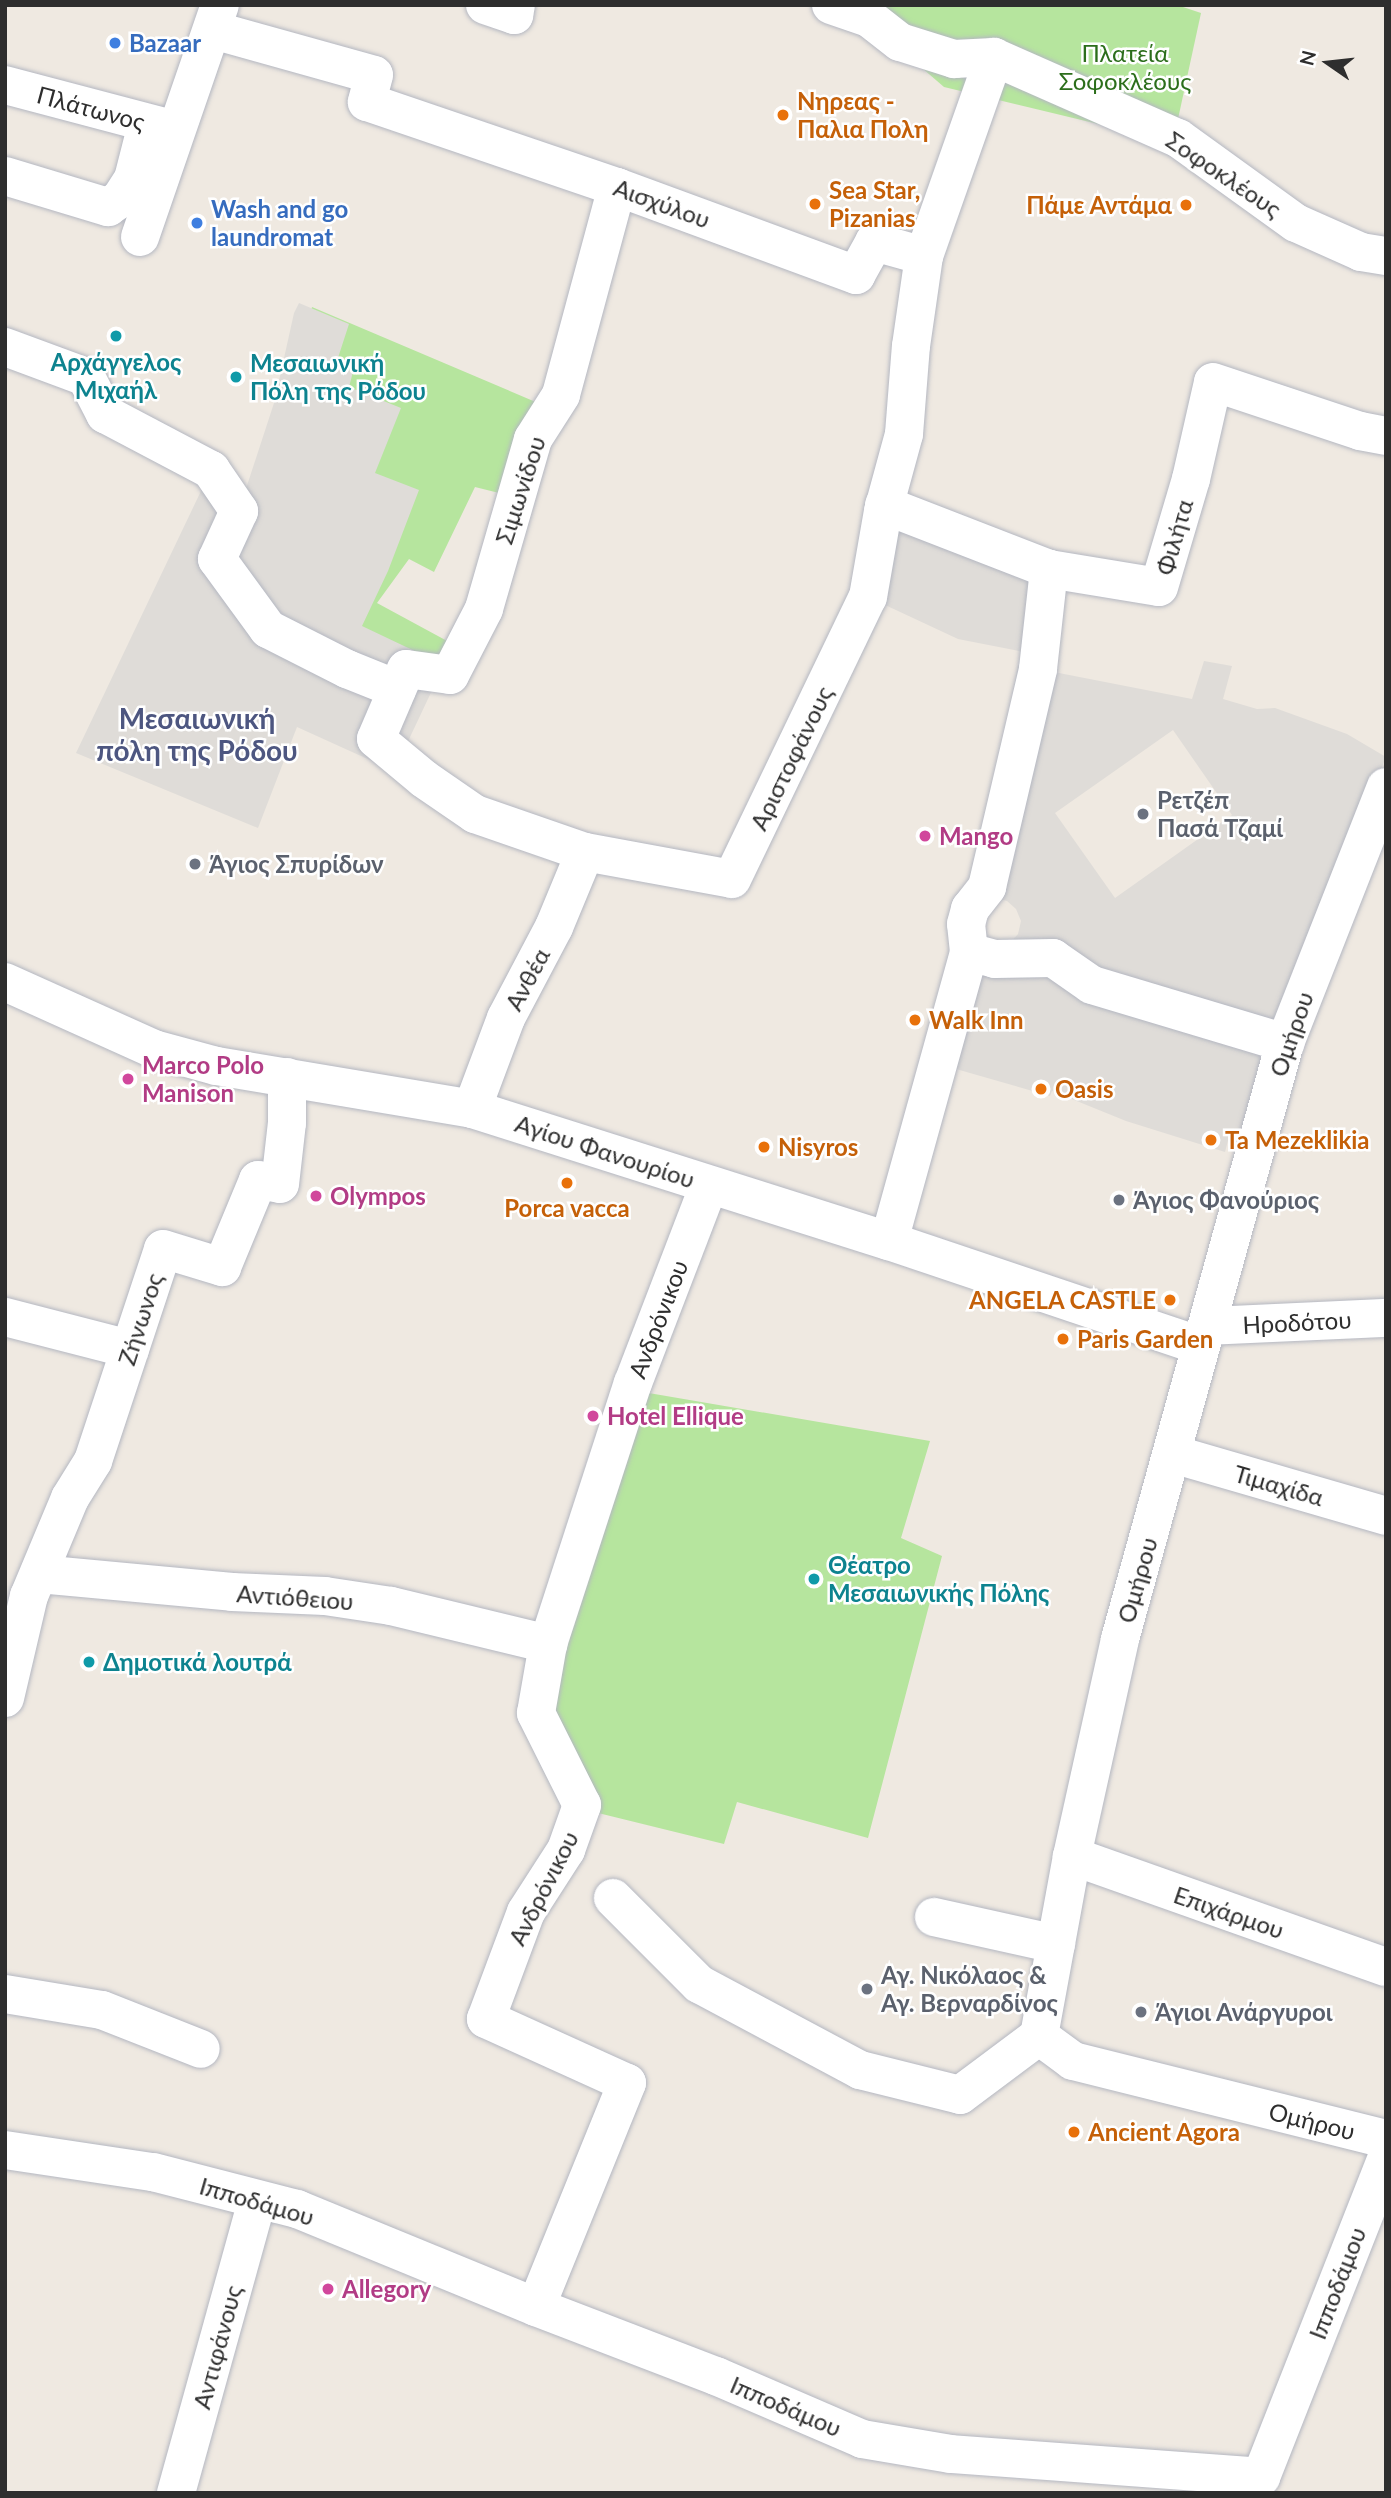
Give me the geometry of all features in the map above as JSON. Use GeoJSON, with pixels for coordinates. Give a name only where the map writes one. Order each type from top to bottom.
{"type":"FeatureCollection","features":[{"type":"Feature","properties":{"kind":"street"},"geometry":{"type":"LineString","coordinates":[[485,5],[514,15],[516,5]]}},
{"type":"Feature","properties":{"kind":"street","name":"Σοφοκλέους"},"geometry":{"type":"LineString","coordinates":[[831,5],[871,12],[900,43],[954,60],[993,57],[1178,138],[1296,223],[1361,251],[1386,256]]}},
{"type":"Feature","properties":{"kind":"street","name":"Πλάτωνος"},"geometry":{"type":"LineString","coordinates":[[140,237],[162,127],[217,17]]}},
{"type":"Feature","properties":{"kind":"street","name":"Αισχύλου"},"geometry":{"type":"LineString","coordinates":[[217,17],[374,75],[368,102],[617,187],[856,275],[874,242],[924,256]]}},
{"type":"Feature","properties":{"kind":"street"},"geometry":{"type":"LineString","coordinates":[[924,256],[993,57]]}},
{"type":"Feature","properties":{"kind":"street","name":"Πλάτωνος"},"geometry":{"type":"LineString","coordinates":[[5,85],[162,127]]}},
{"type":"Feature","properties":{"kind":"street"},"geometry":{"type":"LineString","coordinates":[[5,176],[108,207],[120,199],[162,127]]}},
{"type":"Feature","properties":{"kind":"street","name":"Σιμωνίδου"},"geometry":{"type":"LineString","coordinates":[[376,739],[405,669],[450,675],[484,609],[533,439],[561,395],[617,187]]}},
{"type":"Feature","properties":{"kind":"street","name":"Αριστοφάνους"},"geometry":{"type":"LineString","coordinates":[[376,739],[424,779],[474,814],[586,852],[732,878],[868,597],[884,505],[904,434],[911,346],[924,256]]}},
{"type":"Feature","properties":{"kind":"street"},"geometry":{"type":"LineString","coordinates":[[5,347],[86,377],[105,414],[211,470],[239,511],[216,559],[268,629],[348,669],[397,689]]}},
{"type":"Feature","properties":{"kind":"street","name":"Φιλήτα"},"geometry":{"type":"LineString","coordinates":[[884,505],[1049,569],[1159,587],[1191,480],[1213,382],[1360,431],[1386,436]]}},
{"type":"Feature","properties":{"kind":"street"},"geometry":{"type":"LineString","coordinates":[[889,1241],[969,952],[968,916],[970,909],[987,887],[1038,668],[1049,569]]}},
{"type":"Feature","properties":{"kind":"street","name":"Ομήρου"},"geometry":{"type":"LineString","coordinates":[[1385,792],[1285,1044],[1120,1639],[1072,1856],[1039,2036],[1073,2061],[1386,2139]]}},
{"type":"Feature","properties":{"kind":"street","name":"Ανθέα"},"geometry":{"type":"LineString","coordinates":[[472,1109],[506,1018],[554,927],[586,852]]}},
{"type":"Feature","properties":{"kind":"street"},"geometry":{"type":"LineString","coordinates":[[969,952],[995,959],[1053,958],[1092,985],[1285,1044]]}},
{"type":"Feature","properties":{"kind":"street","name":"Αγίου Φανουρίου"},"geometry":{"type":"LineString","coordinates":[[5,982],[154,1049],[216,1066],[472,1109],[889,1241],[1204,1336]]}},
{"type":"Feature","properties":{"kind":"street","name":"Ζήνωνος"},"geometry":{"type":"LineString","coordinates":[[5,1698],[29,1596],[70,1498],[93,1461],[163,1250],[222,1267],[258,1180],[280,1184],[287,1123],[288,1077]]}},
{"type":"Feature","properties":{"kind":"street","name":"Ανδρόνικου"},"geometry":{"type":"LineString","coordinates":[[536,2307],[627,2083],[486,2019],[526,1912],[566,1850],[582,1805],[536,1713],[548,1644],[633,1383],[709,1185]]}},
{"type":"Feature","properties":{"kind":"street"},"geometry":{"type":"LineString","coordinates":[[5,1317],[130,1349]]}},
{"type":"Feature","properties":{"kind":"street","name":"Ηροδότου"},"geometry":{"type":"LineString","coordinates":[[1204,1336],[1386,1318]]}},
{"type":"Feature","properties":{"kind":"street","name":"Τιμαχίδα"},"geometry":{"type":"LineString","coordinates":[[1172,1454],[1386,1516]]}},
{"type":"Feature","properties":{"kind":"street","name":"Αντιόθειου"},"geometry":{"type":"LineString","coordinates":[[39,1574],[232,1592],[325,1596],[391,1606],[548,1644]]}},
{"type":"Feature","properties":{"kind":"street","name":"Επιχάρμου"},"geometry":{"type":"LineString","coordinates":[[1072,1856],[1386,1967]]}},
{"type":"Feature","properties":{"kind":"street"},"geometry":{"type":"LineString","coordinates":[[613,1898],[698,1984],[860,2070],[960,2095],[1039,2036]]}},
{"type":"Feature","properties":{"kind":"street"},"geometry":{"type":"LineString","coordinates":[[934,1917],[1056,1944]]}},
{"type":"Feature","properties":{"kind":"street"},"geometry":{"type":"LineString","coordinates":[[5,1994],[102,2010],[201,2049]]}},
{"type":"Feature","properties":{"kind":"street","name":"Ιπποδάμου"},"geometry":{"type":"LineString","coordinates":[[5,2150],[153,2172],[257,2201],[297,2209],[536,2307],[716,2376],[862,2439],[951,2454],[1261,2477],[1386,2160]]}},
{"type":"Feature","properties":{"kind":"street","name":"Αντιφάνους"},"geometry":{"type":"LineString","coordinates":[[176,2493],[257,2201]]}},
{"type":"Feature","properties":{"kind":"green space","name":"Πλατεία Σοφοκλέους"},"geometry":{"type":"Polygon","coordinates":[[[849,5],[1177,5],[1201,13],[1173,142],[944,87],[849,5]]]}},
{"type":"Feature","properties":{"kind":"green space"},"geometry":{"type":"Polygon","coordinates":[[[312,307],[538,403],[503,494],[475,487],[434,572],[409,559],[377,603],[449,642],[436,663],[376,665],[267,470],[312,307]]]}},
{"type":"Feature","properties":{"kind":"green space"},"geometry":{"type":"Polygon","coordinates":[[[637,1391],[930,1441],[901,1538],[942,1556],[868,1838],[737,1802],[724,1844],[590,1811],[545,1716],[637,1391]]]}},
{"type":"Feature","properties":{"kind":"shaded area"},"geometry":{"type":"Polygon","coordinates":[[[299,303],[349,324],[336,364],[353,372],[349,387],[401,408],[375,473],[419,490],[388,571],[362,626],[444,665],[394,771],[297,727],[258,828],[76,753],[211,470],[239,510],[274,403],[294,313],[299,303]]]}},
{"type":"Feature","properties":{"kind":"shaded area"},"geometry":{"type":"Polygon","coordinates":[[[883,511],[1049,569],[1039,655],[958,639],[868,597],[883,511]]]}},
{"type":"Feature","properties":{"kind":"shaded area"},"geometry":{"type":"Polygon","coordinates":[[[1204,661],[1232,666],[1223,699],[1257,709],[1275,708],[1347,734],[1386,757],[1272,1040],[1246,1133],[1231,1129],[1225,1152],[1126,1121],[1052,1091],[1050,1096],[956,1069],[927,1055],[989,827],[1018,665],[1192,699],[1204,661]],[[1173,730],[1055,813],[1115,898],[1232,815],[1173,730]],[[995,898],[983,902],[974,912],[972,924],[975,936],[986,944],[997,947],[1010,943],[1018,934],[1021,921],[1016,909],[1007,901],[995,898]]]}},
{"type":"Feature","properties":{"kind":"place","name":"Bazaar"},"geometry":{"type":"Point","coordinates":[115,43]}},
{"type":"Feature","properties":{"kind":"place","name":"Νηρεας - Παλια Πολη"},"geometry":{"type":"Point","coordinates":[783,115]}},
{"type":"Feature","properties":{"kind":"place","name":"Sea Star, Pizanias"},"geometry":{"type":"Point","coordinates":[815,204]}},
{"type":"Feature","properties":{"kind":"place","name":"Πάμε Αντάμα"},"geometry":{"type":"Point","coordinates":[1186,205]}},
{"type":"Feature","properties":{"kind":"place","name":"Wash and go laundromat"},"geometry":{"type":"Point","coordinates":[197,223]}},
{"type":"Feature","properties":{"kind":"place","name":"Αρχάγγελος Μιχαήλ"},"geometry":{"type":"Point","coordinates":[116,336]}},
{"type":"Feature","properties":{"kind":"place","name":"Μεσαιωνική Πόλη της Ρόδου"},"geometry":{"type":"Point","coordinates":[236,377]}},
{"type":"Feature","properties":{"kind":"place","name":"Ρετζέπ Πασά Τζαμί"},"geometry":{"type":"Point","coordinates":[1143,814]}},
{"type":"Feature","properties":{"kind":"place","name":"Mango"},"geometry":{"type":"Point","coordinates":[925,836]}},
{"type":"Feature","properties":{"kind":"place","name":"Άγιος Σπυρίδων"},"geometry":{"type":"Point","coordinates":[195,864]}},
{"type":"Feature","properties":{"kind":"place","name":"Walk Inn"},"geometry":{"type":"Point","coordinates":[915,1020]}},
{"type":"Feature","properties":{"kind":"place","name":"Marco Polo Manison"},"geometry":{"type":"Point","coordinates":[128,1079]}},
{"type":"Feature","properties":{"kind":"place","name":"Oasis"},"geometry":{"type":"Point","coordinates":[1041,1089]}},
{"type":"Feature","properties":{"kind":"place","name":"Ta Mezeklikia"},"geometry":{"type":"Point","coordinates":[1211,1140]}},
{"type":"Feature","properties":{"kind":"place","name":"Nisyros"},"geometry":{"type":"Point","coordinates":[764,1147]}},
{"type":"Feature","properties":{"kind":"place","name":"Porca vacca"},"geometry":{"type":"Point","coordinates":[567,1183]}},
{"type":"Feature","properties":{"kind":"place","name":"Olympos"},"geometry":{"type":"Point","coordinates":[316,1196]}},
{"type":"Feature","properties":{"kind":"place","name":"Άγιος Φανούριος"},"geometry":{"type":"Point","coordinates":[1119,1200]}},
{"type":"Feature","properties":{"kind":"place","name":"ANGELA CASTLE"},"geometry":{"type":"Point","coordinates":[1170,1300]}},
{"type":"Feature","properties":{"kind":"place","name":"Paris Garden"},"geometry":{"type":"Point","coordinates":[1063,1339]}},
{"type":"Feature","properties":{"kind":"place","name":"Hotel Ellique"},"geometry":{"type":"Point","coordinates":[593,1416]}},
{"type":"Feature","properties":{"kind":"place","name":"Θέατρο Μεσαιωνικής Πόλης"},"geometry":{"type":"Point","coordinates":[814,1579]}},
{"type":"Feature","properties":{"kind":"place","name":"Δημοτικά λουτρά"},"geometry":{"type":"Point","coordinates":[89,1662]}},
{"type":"Feature","properties":{"kind":"place","name":"Αγ. Νικόλαος & Αγ. Βερναρδίνος"},"geometry":{"type":"Point","coordinates":[867,1989]}},
{"type":"Feature","properties":{"kind":"place","name":"Άγιοι Ανάργυροι"},"geometry":{"type":"Point","coordinates":[1141,2012]}},
{"type":"Feature","properties":{"kind":"place","name":"Ancient Agora"},"geometry":{"type":"Point","coordinates":[1074,2132]}},
{"type":"Feature","properties":{"kind":"place","name":"Allegory"},"geometry":{"type":"Point","coordinates":[328,2289]}},
{"type":"Feature","properties":{"kind":"district","name":"Μεσαιωνική πόλη της Ρόδου"},"geometry":{"type":"Point","coordinates":[197,734]}}]}
